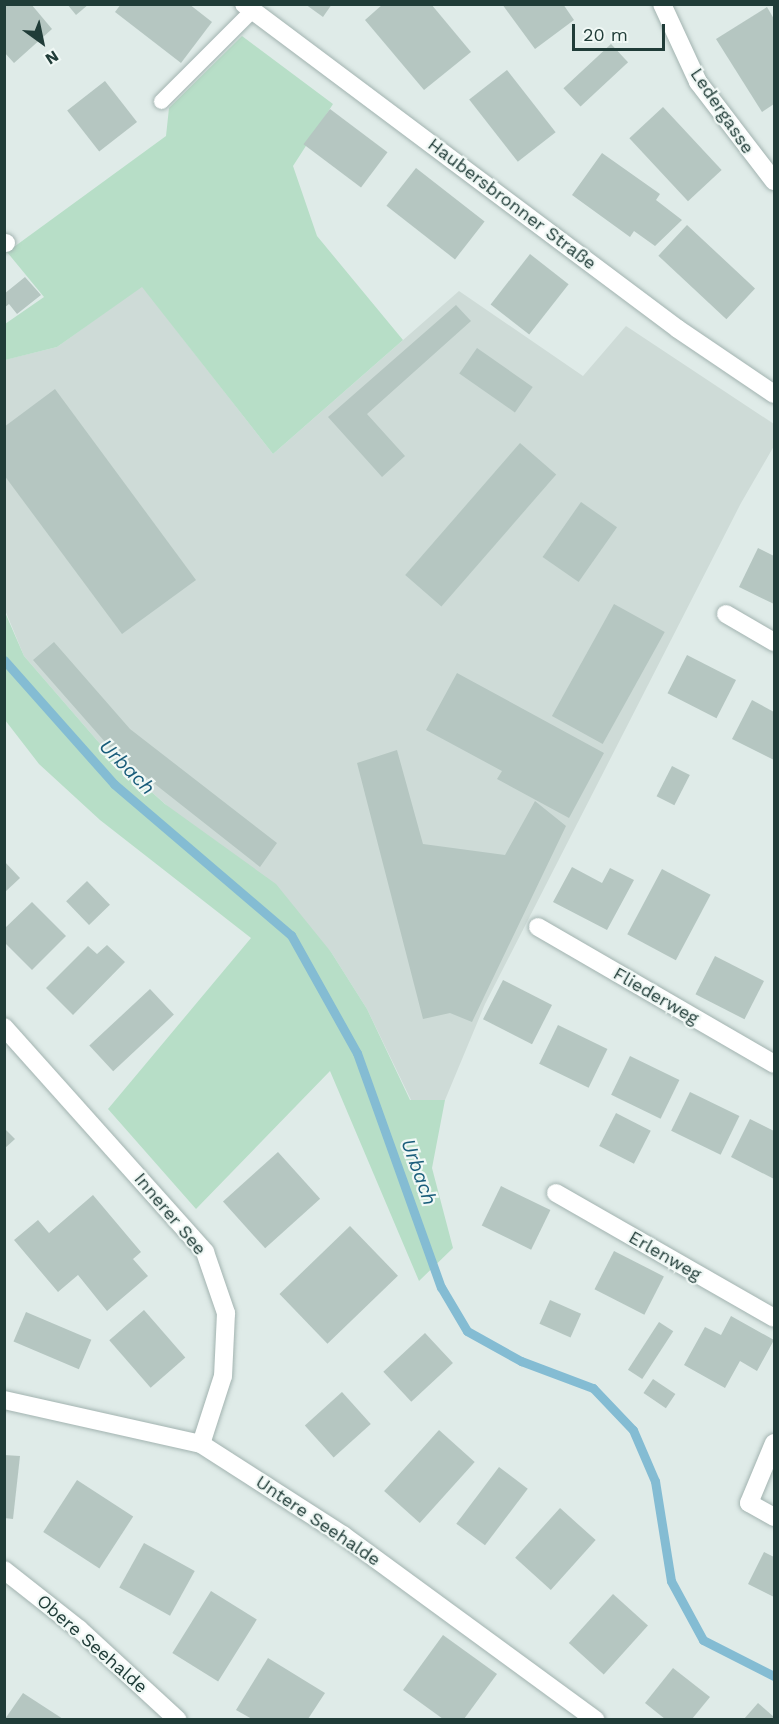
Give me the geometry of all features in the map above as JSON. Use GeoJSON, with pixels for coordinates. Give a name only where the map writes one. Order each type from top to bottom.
{"type":"FeatureCollection","features":[{"type":"Feature","properties":{"kind":"street","name":"Ledergasse"},"geometry":{"type":"LineString","coordinates":[[662,4],[698,82],[774,181]]}},
{"type":"Feature","properties":{"kind":"street","name":"Haubersbronner Straße"},"geometry":{"type":"LineString","coordinates":[[248,7],[678,329],[774,394]]}},
{"type":"Feature","properties":{"kind":"street"},"geometry":{"type":"LineString","coordinates":[[726,614],[774,642]]}},
{"type":"Feature","properties":{"kind":"street","name":"Fliederweg"},"geometry":{"type":"LineString","coordinates":[[538,927],[774,1064]]}},
{"type":"Feature","properties":{"kind":"street","name":"Innerer See"},"geometry":{"type":"LineString","coordinates":[[4,1027],[206,1252],[226,1312],[223,1376],[201,1444]]}},
{"type":"Feature","properties":{"kind":"street","name":"Erlenweg"},"geometry":{"type":"LineString","coordinates":[[556,1193],[774,1318]]}},
{"type":"Feature","properties":{"kind":"street","name":"Untere Seehalde"},"geometry":{"type":"LineString","coordinates":[[4,1400],[201,1444],[343,1535],[596,1719]]}},
{"type":"Feature","properties":{"kind":"street"},"geometry":{"type":"LineString","coordinates":[[774,1443],[749,1503],[774,1516]]}},
{"type":"Feature","properties":{"kind":"street","name":"Obere Seehalde"},"geometry":{"type":"LineString","coordinates":[[4,1570],[79,1629],[178,1719]]}},
{"type":"Feature","properties":{"kind":"lane","name":"Haubersbronner Straße"},"geometry":{"type":"LineString","coordinates":[[161,101],[248,7]]}},
{"type":"Feature","properties":{"kind":"shaded area"},"geometry":{"type":"Polygon","coordinates":[[[142,286],[273,454],[459,291],[583,376],[626,326],[774,424],[774,446],[741,503],[485,1004],[445,1100],[411,1100],[367,1009],[331,952],[108,753],[24,656],[5,610],[4,360],[57,347],[142,286]]]}},
{"type":"Feature","properties":{"kind":"green space"},"geometry":{"type":"Polygon","coordinates":[[[242,36],[333,104],[293,166],[317,236],[403,340],[273,454],[142,287],[57,347],[5,360],[5,324],[44,297],[7,252],[166,136],[169,108],[242,36]]]}},
{"type":"Feature","properties":{"kind":"green space"},"geometry":{"type":"Polygon","coordinates":[[[4,610],[24,656],[108,753],[165,804],[276,884],[331,952],[367,1009],[410,1100],[445,1100],[432,1168],[453,1248],[419,1281],[330,1071],[196,1209],[108,1109],[251,938],[100,820],[39,764],[5,720],[4,610]]]}},
{"type":"Feature","properties":{"kind":"building"},"geometry":{"type":"Polygon","coordinates":[[[4,4],[31,4],[52,29],[14,63],[4,52],[4,4]]]}},
{"type":"Feature","properties":{"kind":"building"},"geometry":{"type":"Polygon","coordinates":[[[67,4],[89,4],[76,15],[67,4]]]}},
{"type":"Feature","properties":{"kind":"building"},"geometry":{"type":"Polygon","coordinates":[[[121,4],[189,4],[212,22],[181,63],[115,12],[121,4]]]}},
{"type":"Feature","properties":{"kind":"building"},"geometry":{"type":"Polygon","coordinates":[[[305,4],[332,4],[323,17],[305,4]]]}},
{"type":"Feature","properties":{"kind":"building"},"geometry":{"type":"Polygon","coordinates":[[[383,4],[431,4],[471,52],[424,90],[365,20],[383,4]]]}},
{"type":"Feature","properties":{"kind":"building"},"geometry":{"type":"Polygon","coordinates":[[[502,4],[563,4],[574,20],[535,49],[502,4]]]}},
{"type":"Feature","properties":{"kind":"building"},"geometry":{"type":"Polygon","coordinates":[[[767,7],[774,19],[774,104],[762,112],[716,39],[767,7]]]}},
{"type":"Feature","properties":{"kind":"building"},"geometry":{"type":"Polygon","coordinates":[[[611,44],[628,62],[581,107],[563,88],[611,44]]]}},
{"type":"Feature","properties":{"kind":"building"},"geometry":{"type":"Polygon","coordinates":[[[507,70],[556,132],[518,162],[469,100],[507,70]]]}},
{"type":"Feature","properties":{"kind":"building"},"geometry":{"type":"Polygon","coordinates":[[[105,81],[137,122],[99,152],[67,111],[105,81]]]}},
{"type":"Feature","properties":{"kind":"building"},"geometry":{"type":"Polygon","coordinates":[[[663,107],[722,170],[688,201],[629,138],[663,107]]]}},
{"type":"Feature","properties":{"kind":"building"},"geometry":{"type":"Polygon","coordinates":[[[330,109],[388,152],[361,187],[304,144],[330,109]]]}},
{"type":"Feature","properties":{"kind":"building"},"geometry":{"type":"Polygon","coordinates":[[[602,153],[660,194],[656,200],[682,220],[655,246],[634,231],[630,237],[572,195],[602,153]]]}},
{"type":"Feature","properties":{"kind":"building"},"geometry":{"type":"Polygon","coordinates":[[[416,168],[485,222],[455,259],[386,206],[416,168]]]}},
{"type":"Feature","properties":{"kind":"building"},"geometry":{"type":"Polygon","coordinates":[[[687,225],[755,288],[726,319],[658,256],[687,225]]]}},
{"type":"Feature","properties":{"kind":"building"},"geometry":{"type":"Polygon","coordinates":[[[530,254],[569,284],[529,335],[491,304],[530,254]]]}},
{"type":"Feature","properties":{"kind":"building"},"geometry":{"type":"Polygon","coordinates":[[[25,277],[41,295],[17,314],[9,304],[4,308],[4,294],[25,277]]]}},
{"type":"Feature","properties":{"kind":"building"},"geometry":{"type":"Polygon","coordinates":[[[456,305],[471,321],[367,414],[405,456],[382,477],[328,417],[456,305]]]}},
{"type":"Feature","properties":{"kind":"building"},"geometry":{"type":"Polygon","coordinates":[[[477,348],[533,387],[515,412],[459,373],[477,348]]]}},
{"type":"Feature","properties":{"kind":"building"},"geometry":{"type":"Polygon","coordinates":[[[55,389],[196,580],[122,634],[4,475],[4,427],[55,389]]]}},
{"type":"Feature","properties":{"kind":"building"},"geometry":{"type":"Polygon","coordinates":[[[520,443],[556,474],[441,607],[405,575],[520,443]]]}},
{"type":"Feature","properties":{"kind":"building"},"geometry":{"type":"Polygon","coordinates":[[[581,502],[617,527],[579,582],[543,557],[581,502]]]}},
{"type":"Feature","properties":{"kind":"building"},"geometry":{"type":"Polygon","coordinates":[[[758,548],[774,556],[774,604],[739,587],[758,548]]]}},
{"type":"Feature","properties":{"kind":"building"},"geometry":{"type":"Polygon","coordinates":[[[614,604],[665,632],[603,744],[552,716],[614,604]]]}},
{"type":"Feature","properties":{"kind":"building"},"geometry":{"type":"Polygon","coordinates":[[[54,642],[130,729],[277,843],[260,867],[113,751],[33,660],[54,642]]]}},
{"type":"Feature","properties":{"kind":"building"},"geometry":{"type":"Polygon","coordinates":[[[687,655],[736,680],[716,718],[667,693],[687,655]]]}},
{"type":"Feature","properties":{"kind":"building"},"geometry":{"type":"Polygon","coordinates":[[[457,673],[604,753],[569,818],[497,779],[502,771],[426,730],[457,673]]]}},
{"type":"Feature","properties":{"kind":"building"},"geometry":{"type":"Polygon","coordinates":[[[752,700],[774,712],[774,760],[732,739],[752,700]]]}},
{"type":"Feature","properties":{"kind":"building"},"geometry":{"type":"Polygon","coordinates":[[[397,750],[423,844],[505,855],[535,801],[566,826],[472,1022],[450,1013],[423,1019],[357,763],[397,750]]]}},
{"type":"Feature","properties":{"kind":"building"},"geometry":{"type":"Polygon","coordinates":[[[672,766],[690,775],[674,805],[657,796],[672,766]]]}},
{"type":"Feature","properties":{"kind":"building"},"geometry":{"type":"Polygon","coordinates":[[[4,861],[20,878],[4,893],[4,861]]]}},
{"type":"Feature","properties":{"kind":"building"},"geometry":{"type":"Polygon","coordinates":[[[572,867],[602,883],[610,868],[634,880],[607,930],[553,902],[572,867]]]}},
{"type":"Feature","properties":{"kind":"building"},"geometry":{"type":"Polygon","coordinates":[[[662,869],[711,895],[676,960],[627,934],[662,869]]]}},
{"type":"Feature","properties":{"kind":"building"},"geometry":{"type":"Polygon","coordinates":[[[87,881],[110,905],[89,925],[66,901],[87,881]]]}},
{"type":"Feature","properties":{"kind":"building"},"geometry":{"type":"Polygon","coordinates":[[[32,902],[66,936],[32,970],[4,942],[4,929],[32,902]]]}},
{"type":"Feature","properties":{"kind":"building"},"geometry":{"type":"Polygon","coordinates":[[[107,945],[125,962],[73,1015],[46,988],[88,946],[97,954],[107,945]]]}},
{"type":"Feature","properties":{"kind":"building"},"geometry":{"type":"Polygon","coordinates":[[[715,956],[764,981],[744,1019],[695,994],[715,956]]]}},
{"type":"Feature","properties":{"kind":"building"},"geometry":{"type":"Polygon","coordinates":[[[503,980],[552,1005],[532,1044],[483,1019],[503,980]]]}},
{"type":"Feature","properties":{"kind":"building"},"geometry":{"type":"Polygon","coordinates":[[[150,989],[174,1015],[113,1071],[89,1046],[150,989]]]}},
{"type":"Feature","properties":{"kind":"building"},"geometry":{"type":"Polygon","coordinates":[[[558,1025],[607,1049],[589,1088],[539,1064],[558,1025]]]}},
{"type":"Feature","properties":{"kind":"building"},"geometry":{"type":"Polygon","coordinates":[[[630,1056],[679,1080],[661,1119],[611,1095],[630,1056]]]}},
{"type":"Feature","properties":{"kind":"building"},"geometry":{"type":"Polygon","coordinates":[[[690,1092],[739,1116],[721,1155],[671,1131],[690,1092]]]}},
{"type":"Feature","properties":{"kind":"building"},"geometry":{"type":"Polygon","coordinates":[[[616,1113],[651,1131],[634,1164],[599,1146],[616,1113]]]}},
{"type":"Feature","properties":{"kind":"building"},"geometry":{"type":"Polygon","coordinates":[[[750,1119],[774,1131],[774,1179],[731,1157],[750,1119]]]}},
{"type":"Feature","properties":{"kind":"building"},"geometry":{"type":"Polygon","coordinates":[[[4,1128],[15,1139],[4,1149],[4,1128]]]}},
{"type":"Feature","properties":{"kind":"building"},"geometry":{"type":"Polygon","coordinates":[[[278,1152],[320,1199],[265,1248],[223,1202],[278,1152]]]}},
{"type":"Feature","properties":{"kind":"building"},"geometry":{"type":"Polygon","coordinates":[[[501,1186],[550,1210],[531,1250],[482,1226],[501,1186]]]}},
{"type":"Feature","properties":{"kind":"building"},"geometry":{"type":"Polygon","coordinates":[[[93,1195],[141,1252],[133,1259],[148,1276],[107,1311],[78,1275],[58,1292],[14,1240],[38,1220],[49,1233],[93,1195]]]}},
{"type":"Feature","properties":{"kind":"building"},"geometry":{"type":"Polygon","coordinates":[[[350,1226],[398,1276],[327,1344],[280,1294],[350,1226]]]}},
{"type":"Feature","properties":{"kind":"building"},"geometry":{"type":"Polygon","coordinates":[[[614,1251],[664,1276],[644,1315],[594,1289],[614,1251]]]}},
{"type":"Feature","properties":{"kind":"building"},"geometry":{"type":"Polygon","coordinates":[[[550,1300],[581,1314],[570,1338],[539,1324],[550,1300]]]}},
{"type":"Feature","properties":{"kind":"building"},"geometry":{"type":"Polygon","coordinates":[[[144,1310],[185,1358],[151,1388],[109,1340],[144,1310]]]}},
{"type":"Feature","properties":{"kind":"building"},"geometry":{"type":"Polygon","coordinates":[[[26,1312],[91,1340],[79,1369],[13,1341],[26,1312]]]}},
{"type":"Feature","properties":{"kind":"building"},"geometry":{"type":"Polygon","coordinates":[[[731,1316],[774,1340],[757,1371],[740,1361],[725,1388],[684,1365],[705,1327],[721,1335],[731,1316]]]}},
{"type":"Feature","properties":{"kind":"building"},"geometry":{"type":"Polygon","coordinates":[[[659,1322],[673,1331],[642,1379],[628,1370],[659,1322]]]}},
{"type":"Feature","properties":{"kind":"building"},"geometry":{"type":"Polygon","coordinates":[[[425,1333],[453,1363],[411,1402],[383,1372],[425,1333]]]}},
{"type":"Feature","properties":{"kind":"building"},"geometry":{"type":"Polygon","coordinates":[[[653,1379],[675,1394],[666,1408],[643,1393],[653,1379]]]}},
{"type":"Feature","properties":{"kind":"building"},"geometry":{"type":"Polygon","coordinates":[[[342,1392],[371,1424],[334,1457],[305,1425],[342,1392]]]}},
{"type":"Feature","properties":{"kind":"building"},"geometry":{"type":"Polygon","coordinates":[[[439,1430],[475,1462],[420,1523],[384,1491],[439,1430]]]}},
{"type":"Feature","properties":{"kind":"building"},"geometry":{"type":"Polygon","coordinates":[[[4,1455],[20,1456],[13,1519],[4,1518],[4,1455]]]}},
{"type":"Feature","properties":{"kind":"building"},"geometry":{"type":"Polygon","coordinates":[[[499,1467],[528,1489],[485,1545],[456,1524],[499,1467]]]}},
{"type":"Feature","properties":{"kind":"building"},"geometry":{"type":"Polygon","coordinates":[[[77,1480],[133,1516],[99,1568],[43,1532],[77,1480]]]}},
{"type":"Feature","properties":{"kind":"building"},"geometry":{"type":"Polygon","coordinates":[[[560,1508],[596,1540],[551,1590],[515,1558],[560,1508]]]}},
{"type":"Feature","properties":{"kind":"building"},"geometry":{"type":"Polygon","coordinates":[[[144,1543],[195,1571],[170,1616],[119,1588],[144,1543]]]}},
{"type":"Feature","properties":{"kind":"building"},"geometry":{"type":"Polygon","coordinates":[[[764,1552],[774,1557],[774,1597],[748,1584],[764,1552]]]}},
{"type":"Feature","properties":{"kind":"building"},"geometry":{"type":"Polygon","coordinates":[[[211,1591],[257,1620],[218,1682],[172,1653],[211,1591]]]}},
{"type":"Feature","properties":{"kind":"building"},"geometry":{"type":"Polygon","coordinates":[[[613,1594],[648,1625],[604,1674],[569,1643],[613,1594]]]}},
{"type":"Feature","properties":{"kind":"building"},"geometry":{"type":"Polygon","coordinates":[[[443,1635],[497,1674],[464,1719],[443,1719],[403,1690],[443,1635]]]}},
{"type":"Feature","properties":{"kind":"building"},"geometry":{"type":"Polygon","coordinates":[[[268,1658],[325,1693],[308,1719],[252,1719],[236,1710],[268,1658]]]}},
{"type":"Feature","properties":{"kind":"building"},"geometry":{"type":"Polygon","coordinates":[[[673,1668],[710,1697],[692,1719],[665,1719],[645,1703],[673,1668]]]}},
{"type":"Feature","properties":{"kind":"building"},"geometry":{"type":"Polygon","coordinates":[[[23,1693],[63,1719],[5,1719],[23,1693]]]}},
{"type":"Feature","properties":{"kind":"building"},"geometry":{"type":"Polygon","coordinates":[[[758,1703],[774,1717],[774,1719],[744,1719],[758,1703]]]}},
{"type":"Feature","properties":{"kind":"waterway","name":"Urbach"},"geometry":{"type":"LineString","coordinates":[[4,660],[114,784],[291,935],[357,1053],[441,1287],[467,1331],[521,1361],[593,1388],[633,1430],[655,1481],[671,1581],[703,1640],[774,1676]]}}]}
